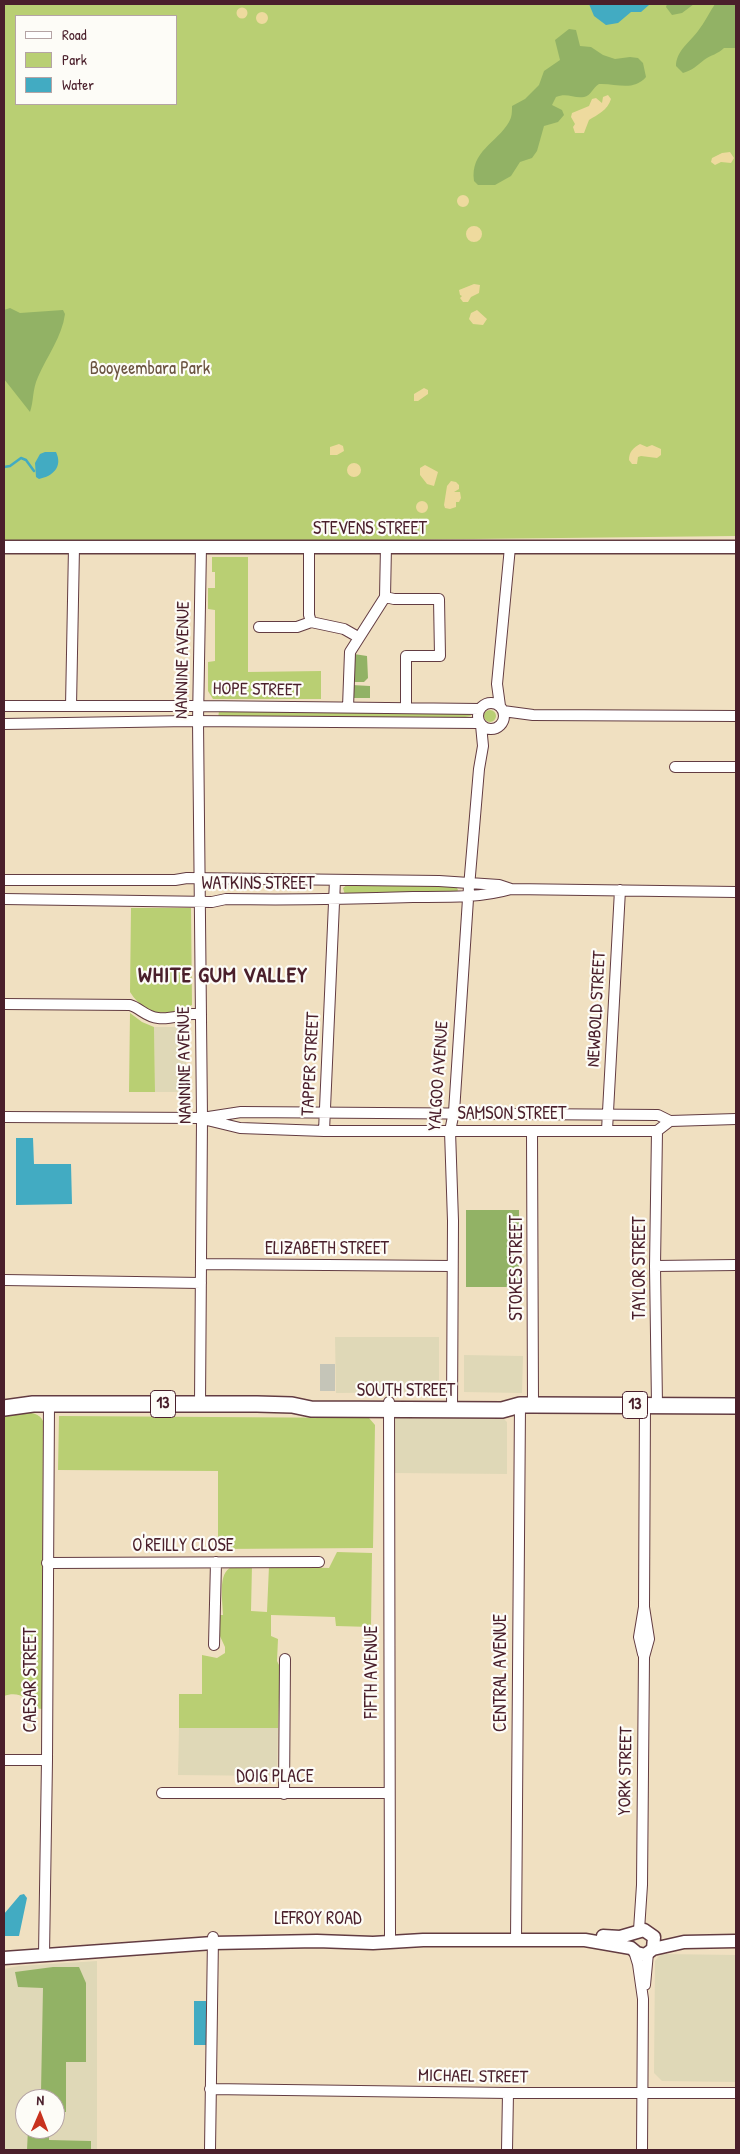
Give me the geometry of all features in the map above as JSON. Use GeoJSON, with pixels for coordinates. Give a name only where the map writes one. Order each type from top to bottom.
{"type":"FeatureCollection","features":[{"type":"Feature","properties":{"kind":"main road","name":"SOUTH STREET"},"geometry":{"type":"LineString","coordinates":[[4,1400],[33,1404],[292,1405],[311,1409],[452,1406],[502,1410],[527,1405],[736,1406]]}},
{"type":"Feature","properties":{"kind":"main road","name":"SOUTH STREET"},"geometry":{"type":"LineString","coordinates":[[4,1408],[33,1404]]}},
{"type":"Feature","properties":{"kind":"street","name":"NANNINE AVENUE"},"geometry":{"type":"LineString","coordinates":[[200,1404],[202,1118],[198,721],[201,546]]}},
{"type":"Feature","properties":{"kind":"street"},"geometry":{"type":"LineString","coordinates":[[348,707],[348,660],[358,637],[385,597],[386,546]]}},
{"type":"Feature","properties":{"kind":"street","name":"STEVENS STREET"},"geometry":{"type":"LineString","coordinates":[[4,547],[736,547]]}},
{"type":"Feature","properties":{"kind":"street"},"geometry":{"type":"LineString","coordinates":[[71,706],[74,547]]}},
{"type":"Feature","properties":{"kind":"street"},"geometry":{"type":"LineString","coordinates":[[309,547],[309,615],[311,622]]}},
{"type":"Feature","properties":{"kind":"street"},"geometry":{"type":"LineString","coordinates":[[503,722],[497,707],[497,684],[510,547]]}},
{"type":"Feature","properties":{"kind":"street"},"geometry":{"type":"LineString","coordinates":[[385,597],[439,600],[440,656],[406,656],[406,707]]}},
{"type":"Feature","properties":{"kind":"street"},"geometry":{"type":"LineString","coordinates":[[259,627],[297,627],[311,622],[344,629],[358,637]]}},
{"type":"Feature","properties":{"kind":"street","name":"HOPE STREET"},"geometry":{"type":"LineString","coordinates":[[4,706],[406,707],[480,709]]}},
{"type":"Feature","properties":{"kind":"street"},"geometry":{"type":"LineString","coordinates":[[533,715],[503,722],[493,729],[480,724],[477,716],[480,709],[497,707],[533,715],[736,716]]}},
{"type":"Feature","properties":{"kind":"street","name":"HOPE STREET"},"geometry":{"type":"LineString","coordinates":[[4,724],[198,721],[480,724]]}},
{"type":"Feature","properties":{"kind":"street","name":"YALGOO AVENUE"},"geometry":{"type":"LineString","coordinates":[[452,1406],[450,1131],[454,1112],[468,896],[479,769],[483,746],[480,724]]}},
{"type":"Feature","properties":{"kind":"street","name":"YALGOO AVENUE"},"geometry":{"type":"LineString","coordinates":[[483,746],[493,729]]}},
{"type":"Feature","properties":{"kind":"street"},"geometry":{"type":"LineString","coordinates":[[675,767],[736,767]]}},
{"type":"Feature","properties":{"kind":"street","name":"WATKINS STREET"},"geometry":{"type":"LineString","coordinates":[[4,880],[200,878],[335,880],[470,883],[499,885],[512,889],[736,892]]}},
{"type":"Feature","properties":{"kind":"street","name":"TAPPER STREET"},"geometry":{"type":"LineString","coordinates":[[324,1131],[335,880]]}},
{"type":"Feature","properties":{"kind":"street","name":"WATKINS STREET"},"geometry":{"type":"LineString","coordinates":[[4,899],[212,902],[226,899],[335,900],[468,896],[496,894],[512,889]]}},
{"type":"Feature","properties":{"kind":"street","name":"NEWBOLD STREET"},"geometry":{"type":"LineString","coordinates":[[607,1130],[620,890]]}},
{"type":"Feature","properties":{"kind":"street"},"geometry":{"type":"LineString","coordinates":[[4,1004],[130,1005],[136,1006],[149,1016],[157,1018],[174,1018],[188,1013],[201,1014]]}},
{"type":"Feature","properties":{"kind":"street","name":"SAMSON STREET"},"geometry":{"type":"LineString","coordinates":[[4,1117],[202,1118],[241,1112],[454,1112],[658,1115],[670,1122],[736,1119]]}},
{"type":"Feature","properties":{"kind":"street","name":"SAMSON STREET"},"geometry":{"type":"LineString","coordinates":[[202,1118],[240,1128],[324,1131],[657,1131]]}},
{"type":"Feature","properties":{"kind":"street"},"geometry":{"type":"LineString","coordinates":[[657,1131],[670,1122]]}},
{"type":"Feature","properties":{"kind":"street","name":"STOKES STREET"},"geometry":{"type":"LineString","coordinates":[[527,1405],[532,1130]]}},
{"type":"Feature","properties":{"kind":"street","name":"TAYLOR STREET"},"geometry":{"type":"LineString","coordinates":[[651,1405],[657,1131]]}},
{"type":"Feature","properties":{"kind":"street","name":"ELIZABETH STREET"},"geometry":{"type":"LineString","coordinates":[[201,1264],[452,1266]]}},
{"type":"Feature","properties":{"kind":"street"},"geometry":{"type":"LineString","coordinates":[[655,1266],[736,1265]]}},
{"type":"Feature","properties":{"kind":"street"},"geometry":{"type":"LineString","coordinates":[[4,1280],[201,1283]]}},
{"type":"Feature","properties":{"kind":"street","name":"CAESAR STREET"},"geometry":{"type":"LineString","coordinates":[[43,1952],[47,1760],[48,1404]]}},
{"type":"Feature","properties":{"kind":"street","name":"CENTRAL AVENUE"},"geometry":{"type":"LineString","coordinates":[[515,1938],[527,1405]]}},
{"type":"Feature","properties":{"kind":"street","name":"YORK STREET"},"geometry":{"type":"LineString","coordinates":[[642,2150],[644,1657],[649,1638],[644,1607],[651,1405]]}},
{"type":"Feature","properties":{"kind":"street","name":"FIFTH AVENUE"},"geometry":{"type":"LineString","coordinates":[[389,1406],[389,1939]]}},
{"type":"Feature","properties":{"kind":"street"},"geometry":{"type":"LineString","coordinates":[[214,1645],[216,1562]]}},
{"type":"Feature","properties":{"kind":"street","name":"O'REILLY CLOSE"},"geometry":{"type":"LineString","coordinates":[[47,1563],[319,1562]]}},
{"type":"Feature","properties":{"kind":"street"},"geometry":{"type":"LineString","coordinates":[[284,1794],[285,1659]]}},
{"type":"Feature","properties":{"kind":"street"},"geometry":{"type":"LineString","coordinates":[[4,1760],[47,1760]]}},
{"type":"Feature","properties":{"kind":"street","name":"DOIG PLACE"},"geometry":{"type":"LineString","coordinates":[[162,1793],[388,1794]]}},
{"type":"Feature","properties":{"kind":"street","name":"LEFROY ROAD"},"geometry":{"type":"LineString","coordinates":[[642,1942],[736,1936]]}},
{"type":"Feature","properties":{"kind":"street","name":"LEFROY ROAD"},"geometry":{"type":"LineString","coordinates":[[4,1958],[43,1952],[213,1940],[620,1937],[642,1942],[736,1941]]}},
{"type":"Feature","properties":{"kind":"street"},"geometry":{"type":"LineString","coordinates":[[210,2150],[213,1940]]}},
{"type":"Feature","properties":{"kind":"street","name":"YORK STREET"},"geometry":{"type":"LineString","coordinates":[[642,1942],[638,1964],[643,1998]]}},
{"type":"Feature","properties":{"kind":"street","name":"LEFROY ROAD"},"geometry":{"type":"LineString","coordinates":[[4,1950],[43,1952]]}},
{"type":"Feature","properties":{"kind":"street","name":"MICHAEL STREET"},"geometry":{"type":"LineString","coordinates":[[210,2089],[508,2093],[736,2093]]}},
{"type":"Feature","properties":{"kind":"street"},"geometry":{"type":"LineString","coordinates":[[507,2150],[508,2093]]}},
{"type":"Feature","properties":{"kind":"shaded area"},"geometry":{"type":"Polygon","coordinates":[[[154,1027],[186,1027],[186,1092],[155,1092],[154,1027]]]}},
{"type":"Feature","properties":{"kind":"shaded area"},"geometry":{"type":"Polygon","coordinates":[[[335,1337],[439,1337],[439,1392],[336,1393],[335,1337]]]}},
{"type":"Feature","properties":{"kind":"shaded area"},"geometry":{"type":"Polygon","coordinates":[[[464,1355],[523,1356],[522,1393],[464,1392],[464,1355]]]}},
{"type":"Feature","properties":{"kind":"shaded area"},"geometry":{"type":"Polygon","coordinates":[[[320,1364],[335,1364],[335,1391],[320,1391],[320,1364]]]}},
{"type":"Feature","properties":{"kind":"shaded area"},"geometry":{"type":"Polygon","coordinates":[[[395,1418],[504,1419],[507,1422],[507,1474],[394,1473],[395,1418]]]}},
{"type":"Feature","properties":{"kind":"shaded area"},"geometry":{"type":"Polygon","coordinates":[[[179,1728],[278,1728],[277,1776],[178,1775],[179,1728]]]}},
{"type":"Feature","properties":{"kind":"shaded area"},"geometry":{"type":"Polygon","coordinates":[[[661,1954],[736,1955],[736,2082],[662,2081],[654,2073],[655,1961],[661,1954]]]}},
{"type":"Feature","properties":{"kind":"shaded area"},"geometry":{"type":"Polygon","coordinates":[[[97,1961],[97,2150],[4,2150],[4,1969],[19,1966],[97,1961]]]}},
{"type":"Feature","properties":{"kind":"green space","name":"Booyeembara Park"},"geometry":{"type":"Polygon","coordinates":[[[4,4],[736,4],[736,536],[298,541],[4,541],[4,4]]]}},
{"type":"Feature","properties":{"kind":"green space"},"geometry":{"type":"Polygon","coordinates":[[[667,4],[694,4],[682,13],[672,15],[666,7],[667,4]]]}},
{"type":"Feature","properties":{"kind":"green space"},"geometry":{"type":"Polygon","coordinates":[[[715,4],[736,4],[736,48],[724,48],[683,73],[676,66],[678,56],[700,28],[715,4]]]}},
{"type":"Feature","properties":{"kind":"green space"},"geometry":{"type":"Polygon","coordinates":[[[569,29],[576,30],[580,46],[591,47],[603,55],[615,59],[638,58],[643,63],[646,77],[641,82],[630,86],[599,84],[584,97],[564,95],[556,97],[552,105],[562,110],[564,115],[558,122],[544,126],[537,151],[532,158],[520,162],[511,176],[495,185],[478,185],[474,181],[474,171],[480,155],[509,122],[512,106],[525,99],[539,85],[544,71],[560,60],[555,40],[569,29]]]}},
{"type":"Feature","properties":{"kind":"green space"},"geometry":{"type":"Polygon","coordinates":[[[10,308],[20,313],[63,310],[65,314],[58,339],[36,382],[30,412],[4,379],[4,310],[10,308]]]}},
{"type":"Feature","properties":{"kind":"green space"},"geometry":{"type":"Polygon","coordinates":[[[212,557],[248,557],[248,672],[321,671],[321,699],[213,699],[208,691],[208,662],[215,661],[215,610],[208,609],[208,588],[215,588],[215,572],[212,572],[212,557]]]}},
{"type":"Feature","properties":{"kind":"green space"},"geometry":{"type":"Polygon","coordinates":[[[354,654],[367,656],[368,678],[364,682],[354,682],[354,654]]]}},
{"type":"Feature","properties":{"kind":"green space"},"geometry":{"type":"Polygon","coordinates":[[[352,685],[370,686],[370,698],[352,698],[352,685]]]}},
{"type":"Feature","properties":{"kind":"green space"},"geometry":{"type":"Polygon","coordinates":[[[488,710],[492,710],[496,716],[492,722],[488,722],[484,718],[484,714],[488,710]]]}},
{"type":"Feature","properties":{"kind":"green space"},"geometry":{"type":"Polygon","coordinates":[[[219,711],[470,714],[471,716],[436,722],[218,719],[219,711]]]}},
{"type":"Feature","properties":{"kind":"green space"},"geometry":{"type":"Polygon","coordinates":[[[348,884],[456,886],[458,890],[456,893],[345,895],[343,888],[348,884]]]}},
{"type":"Feature","properties":{"kind":"green space"},"geometry":{"type":"Polygon","coordinates":[[[131,908],[191,908],[192,1005],[174,1012],[158,1012],[143,1006],[130,992],[131,908]]]}},
{"type":"Feature","properties":{"kind":"green space"},"geometry":{"type":"Polygon","coordinates":[[[130,1013],[142,1022],[154,1027],[155,1092],[129,1092],[130,1013]]]}},
{"type":"Feature","properties":{"kind":"green space"},"geometry":{"type":"Polygon","coordinates":[[[466,1210],[519,1210],[519,1287],[466,1287],[466,1210]]]}},
{"type":"Feature","properties":{"kind":"green space"},"geometry":{"type":"Polygon","coordinates":[[[4,1413],[32,1413],[43,1421],[42,1709],[35,1708],[22,1696],[13,1694],[4,1696],[4,1413]]]}},
{"type":"Feature","properties":{"kind":"green space"},"geometry":{"type":"Polygon","coordinates":[[[59,1416],[369,1418],[375,1425],[373,1548],[218,1549],[218,1471],[58,1470],[59,1416]]]}},
{"type":"Feature","properties":{"kind":"green space"},"geometry":{"type":"Polygon","coordinates":[[[337,1552],[372,1553],[371,1627],[336,1626],[335,1617],[271,1615],[271,1636],[278,1639],[277,1661],[280,1667],[278,1728],[179,1728],[179,1694],[202,1694],[202,1655],[217,1658],[225,1653],[225,1647],[219,1634],[218,1615],[223,1615],[222,1588],[224,1575],[227,1570],[234,1566],[252,1565],[251,1611],[267,1612],[269,1566],[329,1568],[337,1552]]]}},
{"type":"Feature","properties":{"kind":"green space"},"geometry":{"type":"Polygon","coordinates":[[[53,1967],[79,1967],[86,1983],[86,2062],[66,2062],[66,2112],[65,2089],[41,2089],[43,1988],[18,1987],[15,1972],[53,1967]]]}},
{"type":"Feature","properties":{"kind":"green space"},"geometry":{"type":"Polygon","coordinates":[[[28,2139],[91,2141],[91,2150],[27,2150],[28,2139]]]}},
{"type":"Feature","properties":{"kind":"sand"},"geometry":{"type":"Polygon","coordinates":[[[242,7],[248,13],[242,19],[236,13],[242,7]]]}},
{"type":"Feature","properties":{"kind":"sand"},"geometry":{"type":"Polygon","coordinates":[[[262,12],[268,18],[262,24],[256,18],[262,12]]]}},
{"type":"Feature","properties":{"kind":"sand"},"geometry":{"type":"Polygon","coordinates":[[[608,95],[611,99],[610,103],[602,112],[589,120],[584,133],[575,133],[573,127],[575,124],[571,117],[572,113],[589,106],[592,99],[596,98],[602,103],[603,97],[608,95]]]}},
{"type":"Feature","properties":{"kind":"sand"},"geometry":{"type":"Polygon","coordinates":[[[730,152],[734,158],[731,163],[721,162],[715,165],[711,162],[712,158],[722,153],[730,152]]]}},
{"type":"Feature","properties":{"kind":"sand"},"geometry":{"type":"Polygon","coordinates":[[[461,195],[465,195],[469,201],[465,207],[461,207],[457,203],[457,199],[461,195]]]}},
{"type":"Feature","properties":{"kind":"sand"},"geometry":{"type":"Polygon","coordinates":[[[471,226],[477,226],[482,231],[480,240],[471,242],[466,237],[466,231],[471,226]]]}},
{"type":"Feature","properties":{"kind":"sand"},"geometry":{"type":"Polygon","coordinates":[[[474,284],[480,285],[479,293],[471,297],[468,302],[463,302],[460,298],[462,296],[459,290],[474,284]]]}},
{"type":"Feature","properties":{"kind":"sand"},"geometry":{"type":"Polygon","coordinates":[[[477,310],[487,319],[483,325],[473,324],[469,319],[471,313],[477,310]]]}},
{"type":"Feature","properties":{"kind":"sand"},"geometry":{"type":"Polygon","coordinates":[[[424,388],[428,390],[428,394],[418,401],[414,401],[414,394],[424,388]]]}},
{"type":"Feature","properties":{"kind":"sand"},"geometry":{"type":"Polygon","coordinates":[[[339,444],[343,446],[344,451],[337,455],[330,455],[330,447],[339,444]]]}},
{"type":"Feature","properties":{"kind":"sand"},"geometry":{"type":"Polygon","coordinates":[[[640,444],[647,447],[652,445],[661,449],[661,455],[657,458],[641,456],[638,457],[637,464],[632,464],[629,460],[631,452],[640,444]]]}},
{"type":"Feature","properties":{"kind":"sand"},"geometry":{"type":"Polygon","coordinates":[[[354,463],[359,465],[361,470],[359,475],[354,477],[349,475],[347,470],[349,465],[354,463]]]}},
{"type":"Feature","properties":{"kind":"sand"},"geometry":{"type":"Polygon","coordinates":[[[425,465],[438,472],[434,486],[427,484],[420,475],[420,468],[425,465]]]}},
{"type":"Feature","properties":{"kind":"sand"},"geometry":{"type":"Polygon","coordinates":[[[451,481],[459,485],[459,489],[454,492],[460,492],[461,498],[459,502],[456,502],[456,507],[450,509],[445,508],[444,505],[447,486],[451,481]]]}},
{"type":"Feature","properties":{"kind":"sand"},"geometry":{"type":"Polygon","coordinates":[[[420,501],[424,501],[428,507],[424,513],[420,513],[416,509],[416,505],[420,501]]]}},
{"type":"Feature","properties":{"kind":"water"},"geometry":{"type":"Polygon","coordinates":[[[589,4],[657,4],[649,5],[641,12],[631,12],[618,23],[606,25],[594,16],[589,4]]]}},
{"type":"Feature","properties":{"kind":"water"},"geometry":{"type":"Polygon","coordinates":[[[56,452],[58,462],[55,470],[49,476],[39,479],[36,477],[35,463],[40,454],[56,452]]]}},
{"type":"Feature","properties":{"kind":"water"},"geometry":{"type":"Polygon","coordinates":[[[16,1138],[33,1138],[34,1164],[71,1164],[72,1204],[16,1205],[16,1138]]]}},
{"type":"Feature","properties":{"kind":"water"},"geometry":{"type":"Polygon","coordinates":[[[24,1894],[27,1898],[19,1936],[4,1936],[4,1914],[20,1895],[24,1894]]]}},
{"type":"Feature","properties":{"kind":"water"},"geometry":{"type":"Polygon","coordinates":[[[194,2001],[206,2001],[206,2045],[194,2045],[194,2001]]]}},
{"type":"Feature","properties":{"kind":"waterway"},"geometry":{"type":"LineString","coordinates":[[4,467],[10,466],[21,458],[26,460],[34,471]]}},
{"type":"Feature","properties":{"kind":"district","name":"WHITE GUM VALLEY"},"geometry":{"type":"Point","coordinates":[223,976]}}]}
